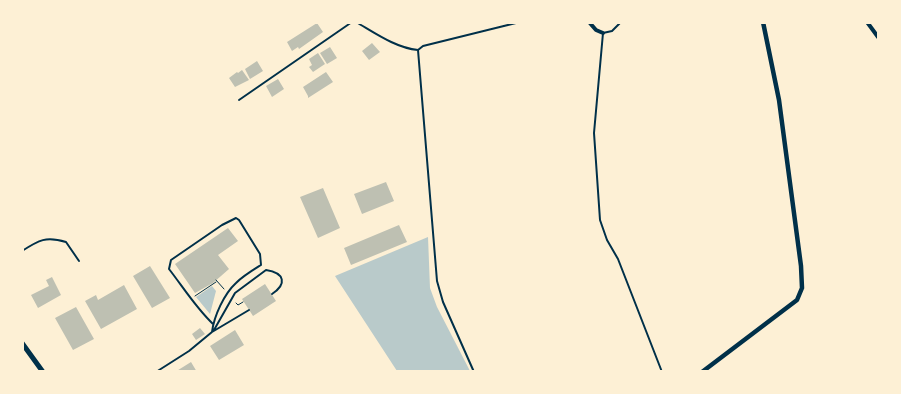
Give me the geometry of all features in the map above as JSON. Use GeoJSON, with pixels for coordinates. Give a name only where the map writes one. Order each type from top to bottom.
{"type":"FeatureCollection","features":[{"type":"Feature","properties":{"kind":"main road"},"geometry":{"type":"LineString","coordinates":[[22,343],[43,372]]}},
{"type":"Feature","properties":{"kind":"street"},"geometry":{"type":"LineString","coordinates":[[589,22],[596,30],[603,33]]}},
{"type":"Feature","properties":{"kind":"street"},"geometry":{"type":"LineString","coordinates":[[702,372],[797,300],[802,288],[801,266],[779,100],[764,22]]}},
{"type":"Feature","properties":{"kind":"street"},"geometry":{"type":"LineString","coordinates":[[867,22],[878,37]]}},
{"type":"Feature","properties":{"kind":"lane"},"geometry":{"type":"LineString","coordinates":[[239,100],[352,22]]}},
{"type":"Feature","properties":{"kind":"lane"},"geometry":{"type":"LineString","coordinates":[[356,22],[402,47],[418,50],[423,46],[520,22]]}},
{"type":"Feature","properties":{"kind":"lane"},"geometry":{"type":"LineString","coordinates":[[621,22],[612,30],[603,33],[594,133],[600,220],[607,240],[618,259],[662,372]]}},
{"type":"Feature","properties":{"kind":"lane"},"geometry":{"type":"LineString","coordinates":[[418,50],[437,281],[443,302],[474,372]]}},
{"type":"Feature","properties":{"kind":"lane"},"geometry":{"type":"LineString","coordinates":[[212,332],[213,324],[226,296],[236,283],[261,265],[260,254],[240,220],[236,218],[222,225],[170,260],[168,269],[204,316],[213,324]]}},
{"type":"Feature","properties":{"kind":"lane"},"geometry":{"type":"LineString","coordinates":[[22,252],[39,240],[55,239],[66,242],[79,261]]}},
{"type":"Feature","properties":{"kind":"lane"},"geometry":{"type":"LineString","coordinates":[[212,332],[235,293],[266,270],[276,272],[282,277],[278,290],[272,294]]}},
{"type":"Feature","properties":{"kind":"lane"},"geometry":{"type":"LineString","coordinates":[[156,372],[189,351],[212,332],[249,310]]}},
{"type":"Feature","properties":{"kind":"path"},"geometry":{"type":"LineString","coordinates":[[191,298],[217,281]]}},
{"type":"Feature","properties":{"kind":"shaded area"},"geometry":{"type":"Polygon","coordinates":[[[428,237],[430,288],[437,307],[470,371],[397,371],[335,276],[428,237]]]}},
{"type":"Feature","properties":{"kind":"shaded area"},"geometry":{"type":"Polygon","coordinates":[[[212,286],[216,291],[210,314],[196,297],[212,286]]]}},
{"type":"Feature","properties":{"kind":"building"},"geometry":{"type":"Polygon","coordinates":[[[317,23],[323,32],[299,49],[298,47],[292,51],[287,42],[317,23]]]}},
{"type":"Feature","properties":{"kind":"building"},"geometry":{"type":"Polygon","coordinates":[[[372,43],[380,52],[369,60],[362,51],[372,43]]]}},
{"type":"Feature","properties":{"kind":"building"},"geometry":{"type":"Polygon","coordinates":[[[330,47],[337,58],[327,64],[320,53],[330,47]]]}},
{"type":"Feature","properties":{"kind":"building"},"geometry":{"type":"Polygon","coordinates":[[[318,53],[325,64],[313,72],[309,67],[312,65],[309,59],[318,53]]]}},
{"type":"Feature","properties":{"kind":"building"},"geometry":{"type":"Polygon","coordinates":[[[257,61],[263,71],[250,79],[245,69],[257,61]]]}},
{"type":"Feature","properties":{"kind":"building"},"geometry":{"type":"Polygon","coordinates":[[[242,70],[249,80],[235,87],[229,78],[242,70]]]}},
{"type":"Feature","properties":{"kind":"building"},"geometry":{"type":"Polygon","coordinates":[[[326,72],[333,82],[308,98],[303,87],[326,72]]]}},
{"type":"Feature","properties":{"kind":"building"},"geometry":{"type":"Polygon","coordinates":[[[278,79],[284,89],[272,97],[266,86],[278,79]]]}},
{"type":"Feature","properties":{"kind":"building"},"geometry":{"type":"Polygon","coordinates":[[[386,182],[394,201],[362,214],[354,194],[386,182]]]}},
{"type":"Feature","properties":{"kind":"building"},"geometry":{"type":"Polygon","coordinates":[[[323,188],[340,228],[318,238],[300,197],[323,188]]]}},
{"type":"Feature","properties":{"kind":"building"},"geometry":{"type":"Polygon","coordinates":[[[399,225],[407,242],[351,265],[344,248],[399,225]]]}},
{"type":"Feature","properties":{"kind":"building"},"geometry":{"type":"Polygon","coordinates":[[[228,228],[238,241],[218,255],[229,269],[213,283],[195,293],[175,264],[228,228]]]}},
{"type":"Feature","properties":{"kind":"building"},"geometry":{"type":"Polygon","coordinates":[[[150,266],[170,298],[152,308],[133,276],[150,266]]]}},
{"type":"Feature","properties":{"kind":"building"},"geometry":{"type":"Polygon","coordinates":[[[52,277],[61,295],[38,308],[31,295],[49,286],[46,280],[52,277]]]}},
{"type":"Feature","properties":{"kind":"building"},"geometry":{"type":"Polygon","coordinates":[[[265,284],[276,301],[253,316],[242,299],[265,284]]]}},
{"type":"Feature","properties":{"kind":"building"},"geometry":{"type":"Polygon","coordinates":[[[124,285],[137,309],[101,329],[85,301],[96,295],[98,300],[124,285]]]}},
{"type":"Feature","properties":{"kind":"building"},"geometry":{"type":"Polygon","coordinates":[[[76,307],[94,339],[73,350],[55,318],[76,307]]]}},
{"type":"Feature","properties":{"kind":"building"},"geometry":{"type":"Polygon","coordinates":[[[200,328],[205,334],[196,340],[192,334],[200,328]]]}},
{"type":"Feature","properties":{"kind":"building"},"geometry":{"type":"Polygon","coordinates":[[[235,330],[244,345],[219,360],[210,346],[235,330]]]}},
{"type":"Feature","properties":{"kind":"building"},"geometry":{"type":"Polygon","coordinates":[[[191,362],[197,372],[175,372],[191,362]]]}}]}
